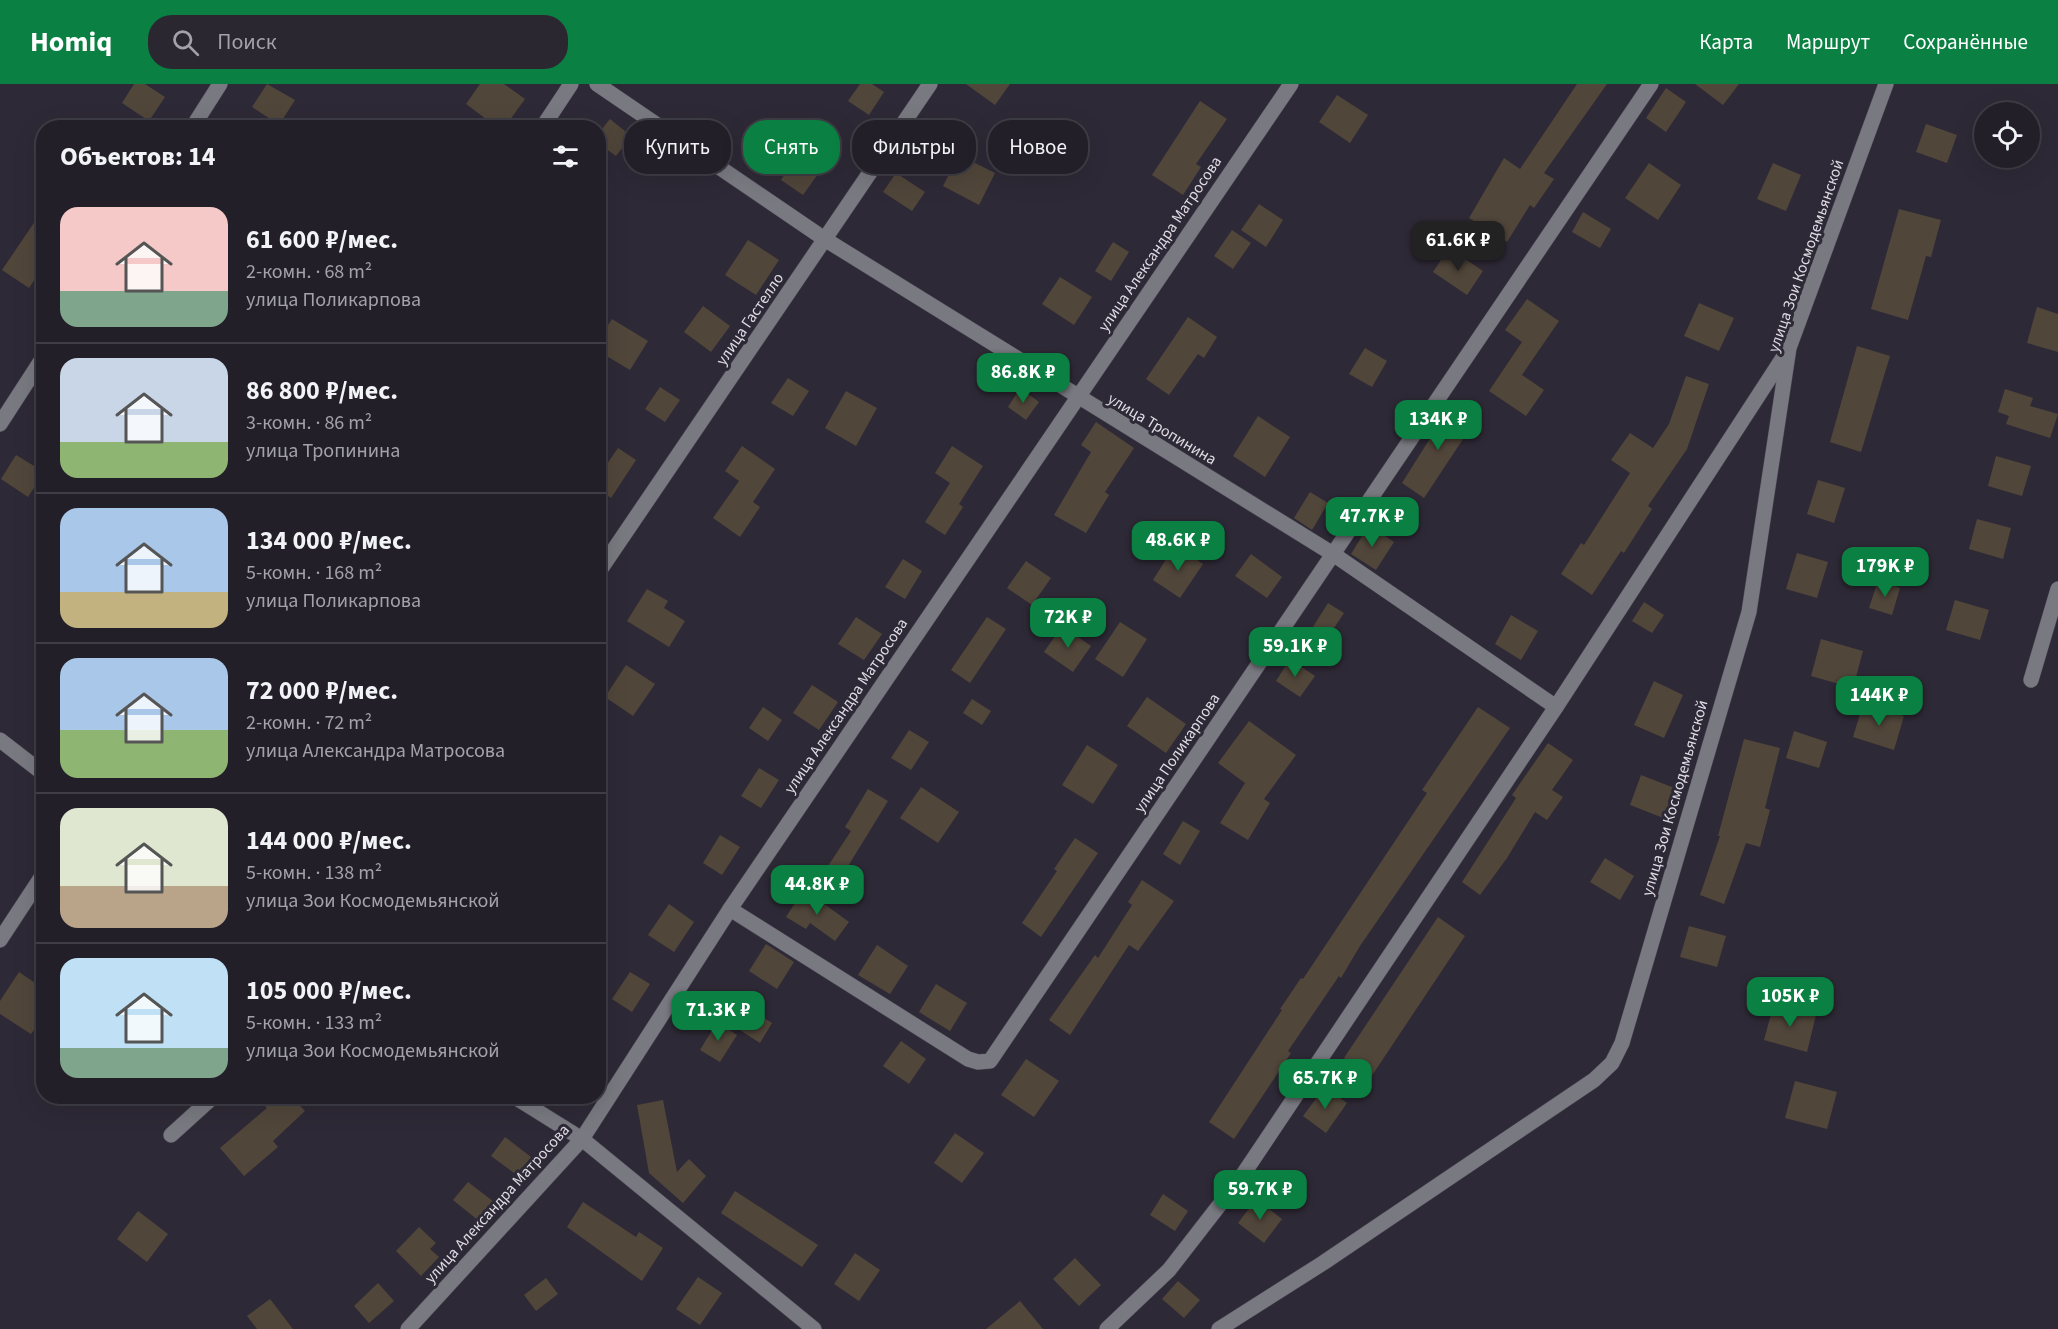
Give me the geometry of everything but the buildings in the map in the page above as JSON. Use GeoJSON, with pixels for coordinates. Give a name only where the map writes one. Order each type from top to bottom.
{"type":"FeatureCollection","features":[{"type":"Feature","properties":{"kind":"street"},"geometry":{"type":"LineString","coordinates":[[197,120],[220,84]]}},
{"type":"Feature","properties":{"kind":"street"},"geometry":{"type":"LineString","coordinates":[[547,120],[571,84]]}},
{"type":"Feature","properties":{"kind":"street","name":"улица Тропинина"},"geometry":{"type":"LineString","coordinates":[[597,84],[826,240],[1077,398],[1333,554],[1556,707]]}},
{"type":"Feature","properties":{"kind":"street","name":"улица Гастелло"},"geometry":{"type":"LineString","coordinates":[[606,561],[930,84]]}},
{"type":"Feature","properties":{"kind":"street","name":"улица Александра Матросова"},"geometry":{"type":"LineString","coordinates":[[606,1102],[730,909],[1291,84]]}},
{"type":"Feature","properties":{"kind":"street","name":"улица Поликарпова"},"geometry":{"type":"LineString","coordinates":[[730,909],[968,1059],[985,1063],[994,1056],[1651,84]]}},
{"type":"Feature","properties":{"kind":"street","name":"улица Зои Космодемьянской"},"geometry":{"type":"LineString","coordinates":[[1219,1329],[1323,1263],[1594,1080],[1612,1063],[1622,1043],[1749,612],[1789,348],[1886,84]]}},
{"type":"Feature","properties":{"kind":"street"},"geometry":{"type":"LineString","coordinates":[[1107,1329],[1169,1270],[1242,1176],[1556,707],[1789,348]]}},
{"type":"Feature","properties":{"kind":"street"},"geometry":{"type":"LineString","coordinates":[[0,424],[36,368]]}},
{"type":"Feature","properties":{"kind":"street"},"geometry":{"type":"LineString","coordinates":[[2031,680],[2058,589]]}},
{"type":"Feature","properties":{"kind":"street"},"geometry":{"type":"LineString","coordinates":[[0,740],[36,768]]}},
{"type":"Feature","properties":{"kind":"street"},"geometry":{"type":"LineString","coordinates":[[0,940],[36,885]]}},
{"type":"Feature","properties":{"kind":"street"},"geometry":{"type":"LineString","coordinates":[[171,1135],[205,1104]]}},
{"type":"Feature","properties":{"kind":"street"},"geometry":{"type":"LineString","coordinates":[[526,1104],[582,1139],[814,1329]]}},
{"type":"Feature","properties":{"kind":"street","name":"улица Александра Матросова"},"geometry":{"type":"LineString","coordinates":[[408,1329],[582,1139],[605,1104]]}}]}
